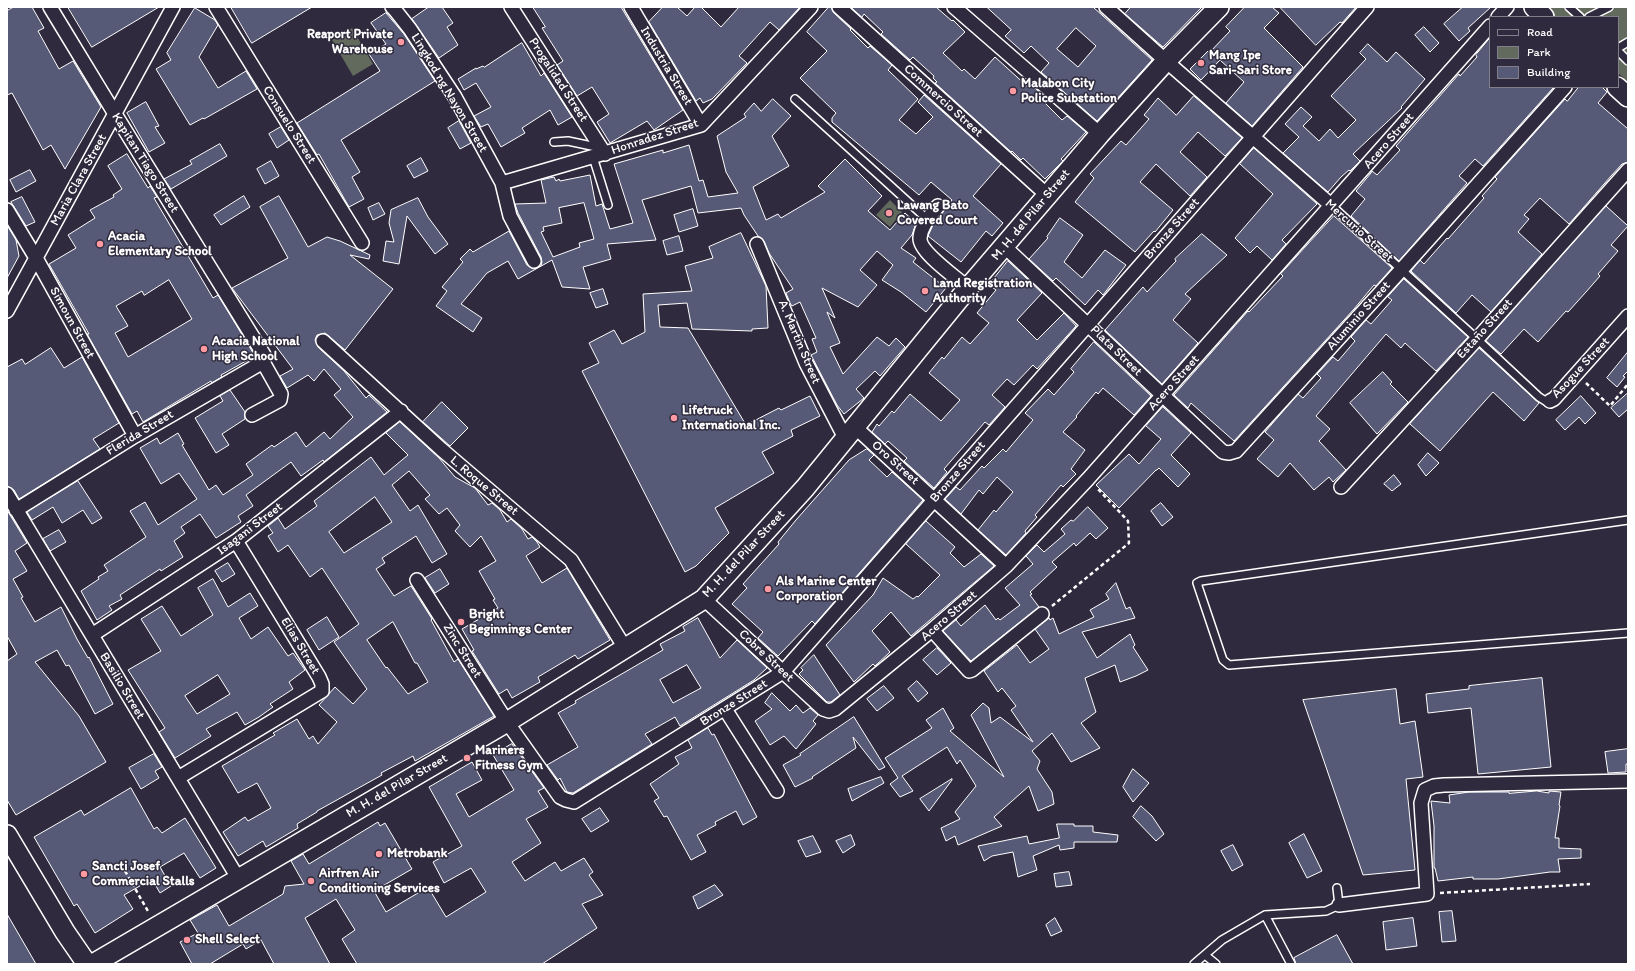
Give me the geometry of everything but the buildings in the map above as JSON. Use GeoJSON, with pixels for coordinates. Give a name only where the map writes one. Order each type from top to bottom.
{"type":"FeatureCollection","features":[{"type":"Feature","properties":{"kind":"main road","name":"M. H. del Pilar Street"},"geometry":{"type":"LineString","coordinates":[[93,964],[507,722],[704,599],[805,488],[968,288],[1100,134],[1166,61],[1219,7]]}},
{"type":"Feature","properties":{"kind":"main road"},"geometry":{"type":"LineString","coordinates":[[1534,7],[1543,16]]}},
{"type":"Feature","properties":{"kind":"main road"},"geometry":{"type":"LineString","coordinates":[[1618,88],[1628,97]]}},
{"type":"Feature","properties":{"kind":"main road"},"geometry":{"type":"LineString","coordinates":[[7,835],[65,932],[87,964]]}},
{"type":"Feature","properties":{"kind":"street","name":"Kapitan Tiago Street"},"geometry":{"type":"LineString","coordinates":[[50,7],[264,355],[264,360],[281,394],[280,400],[252,415]]}},
{"type":"Feature","properties":{"kind":"street","name":"Maria Clara Street"},"geometry":{"type":"LineString","coordinates":[[7,311],[173,7]]}},
{"type":"Feature","properties":{"kind":"street","name":"Consuelo Street"},"geometry":{"type":"LineString","coordinates":[[216,7],[362,243]]}},
{"type":"Feature","properties":{"kind":"street","name":"Lingkod ng Nayon Street"},"geometry":{"type":"LineString","coordinates":[[392,7],[410,29],[455,97],[502,183]]}},
{"type":"Feature","properties":{"kind":"street","name":"Progalidad Street"},"geometry":{"type":"LineString","coordinates":[[511,7],[600,153]]}},
{"type":"Feature","properties":{"kind":"street","name":"Industria Street"},"geometry":{"type":"LineString","coordinates":[[632,7],[701,125]]}},
{"type":"Feature","properties":{"kind":"street","name":"Commercio Street"},"geometry":{"type":"LineString","coordinates":[[839,7],[1047,195]]}},
{"type":"Feature","properties":{"kind":"street"},"geometry":{"type":"LineString","coordinates":[[954,7],[1100,134]]}},
{"type":"Feature","properties":{"kind":"street","name":"Mercurio Street"},"geometry":{"type":"LineString","coordinates":[[1106,7],[1252,138],[1332,206]]}},
{"type":"Feature","properties":{"kind":"street","name":"Bronze Street"},"geometry":{"type":"LineString","coordinates":[[507,722],[560,797],[574,802],[783,672],[934,498],[1367,7]]}},
{"type":"Feature","properties":{"kind":"street"},"geometry":{"type":"LineString","coordinates":[[1499,16],[1507,7]]}},
{"type":"Feature","properties":{"kind":"street","name":"Honradez Street"},"geometry":{"type":"LineString","coordinates":[[502,183],[600,153],[701,125],[806,9]]}},
{"type":"Feature","properties":{"kind":"street","name":"Acero Street"},"geometry":{"type":"LineString","coordinates":[[829,711],[835,709],[932,630],[1006,566],[1088,479],[1332,206],[1489,27]]}},
{"type":"Feature","properties":{"kind":"street","name":"Aluminio Street"},"geometry":{"type":"LineString","coordinates":[[1229,453],[1236,451],[1402,270],[1564,88]]}},
{"type":"Feature","properties":{"kind":"street","name":"Estaño Street"},"geometry":{"type":"LineString","coordinates":[[1341,487],[1477,339],[1628,170]]}},
{"type":"Feature","properties":{"kind":"street"},"geometry":{"type":"LineString","coordinates":[[502,183],[510,216],[534,261]]}},
{"type":"Feature","properties":{"kind":"street"},"geometry":{"type":"LineString","coordinates":[[938,206],[927,219],[922,229],[920,238],[921,245],[968,288]]}},
{"type":"Feature","properties":{"kind":"street","name":"Simoun Street"},"geometry":{"type":"LineString","coordinates":[[7,210],[36,258],[135,436]]}},
{"type":"Feature","properties":{"kind":"street","name":"A. Martin Street"},"geometry":{"type":"LineString","coordinates":[[757,244],[806,363],[850,432]]}},
{"type":"Feature","properties":{"kind":"street","name":"Plata Street"},"geometry":{"type":"LineString","coordinates":[[1004,247],[1223,452],[1229,453]]}},
{"type":"Feature","properties":{"kind":"street","name":"Asogue Street"},"geometry":{"type":"LineString","coordinates":[[1550,401],[1554,399],[1577,374],[1628,316]]}},
{"type":"Feature","properties":{"kind":"street","name":"L. Roque Street"},"geometry":{"type":"LineString","coordinates":[[323,341],[401,411],[441,450],[571,560],[625,648]]}},
{"type":"Feature","properties":{"kind":"street","name":"Flerida Street"},"geometry":{"type":"LineString","coordinates":[[16,510],[135,436],[264,360]]}},
{"type":"Feature","properties":{"kind":"street","name":"Isagani Street"},"geometry":{"type":"LineString","coordinates":[[92,635],[236,541],[401,411]]}},
{"type":"Feature","properties":{"kind":"street","name":"Oro Street"},"geometry":{"type":"LineString","coordinates":[[850,432],[934,498],[1006,566]]}},
{"type":"Feature","properties":{"kind":"street","name":"Basilio Street"},"geometry":{"type":"LineString","coordinates":[[7,494],[238,878]]}},
{"type":"Feature","properties":{"kind":"street","name":"Elias Street"},"geometry":{"type":"LineString","coordinates":[[178,778],[322,691],[322,684],[319,676],[236,541]]}},
{"type":"Feature","properties":{"kind":"street","name":"Zinc Street"},"geometry":{"type":"LineString","coordinates":[[417,580],[507,722]]}},
{"type":"Feature","properties":{"kind":"street","name":"Cobre Street"},"geometry":{"type":"LineString","coordinates":[[704,599],[823,709],[829,711]]}},
{"type":"Feature","properties":{"kind":"street"},"geometry":{"type":"LineString","coordinates":[[932,630],[969,671],[1042,614]]}},
{"type":"Feature","properties":{"kind":"street"},"geometry":{"type":"LineString","coordinates":[[725,709],[777,791]]}},
{"type":"Feature","properties":{"kind":"street"},"geometry":{"type":"LineString","coordinates":[[1339,905],[1427,894],[1421,803],[1425,790],[1434,786],[1628,781]]}},
{"type":"Feature","properties":{"kind":"lane"},"geometry":{"type":"LineString","coordinates":[[1569,7],[1579,16]]}},
{"type":"Feature","properties":{"kind":"lane"},"geometry":{"type":"LineString","coordinates":[[1591,16],[1608,7]]}},
{"type":"Feature","properties":{"kind":"lane"},"geometry":{"type":"LineString","coordinates":[[1619,49],[1628,42]]}},
{"type":"Feature","properties":{"kind":"lane"},"geometry":{"type":"LineString","coordinates":[[1619,51],[1628,61]]}},
{"type":"Feature","properties":{"kind":"lane"},"geometry":{"type":"LineString","coordinates":[[795,99],[927,219]]}},
{"type":"Feature","properties":{"kind":"lane"},"geometry":{"type":"LineString","coordinates":[[554,142],[568,141],[600,153],[608,204]]}},
{"type":"Feature","properties":{"kind":"lane","name":"Mercurio Street"},"geometry":{"type":"LineString","coordinates":[[1332,206],[1539,398],[1547,402],[1550,401]]}},
{"type":"Feature","properties":{"kind":"lane"},"geometry":{"type":"LineString","coordinates":[[1628,520],[1201,581],[1197,583],[1223,660],[1229,665],[1628,633]]}},
{"type":"Feature","properties":{"kind":"lane"},"geometry":{"type":"LineString","coordinates":[[1194,964],[1222,940],[1265,915],[1326,911],[1339,905],[1337,888]]}},
{"type":"Feature","properties":{"kind":"lane"},"geometry":{"type":"LineString","coordinates":[[1265,915],[1291,964]]}},
{"type":"Feature","properties":{"kind":"lane"},"geometry":{"type":"LineString","coordinates":[[1205,955],[1216,964]]}},
{"type":"Feature","properties":{"kind":"path"},"geometry":{"type":"LineString","coordinates":[[1577,374],[1610,406],[1628,384]]}},
{"type":"Feature","properties":{"kind":"path"},"geometry":{"type":"LineString","coordinates":[[1042,614],[1129,543],[1128,521],[1088,479]]}},
{"type":"Feature","properties":{"kind":"path"},"geometry":{"type":"LineString","coordinates":[[125,872],[157,927]]}},
{"type":"Feature","properties":{"kind":"path"},"geometry":{"type":"LineString","coordinates":[[1427,894],[1590,884]]}},
{"type":"Feature","properties":{"kind":"green space"},"geometry":{"type":"Polygon","coordinates":[[[1545,7],[1628,7],[1628,82],[1619,74],[1619,16],[1555,16],[1545,7]]]}},
{"type":"Feature","properties":{"kind":"green space"},"geometry":{"type":"Polygon","coordinates":[[[352,28],[373,64],[353,76],[332,40],[352,28]]]}},
{"type":"Feature","properties":{"kind":"green space","name":"Lawang Bato Covered Court"},"geometry":{"type":"Polygon","coordinates":[[[890,200],[902,212],[890,227],[876,215],[890,200]]]}},
{"type":"Feature","properties":{"kind":"place","name":"Reaport Private Warehouse"},"geometry":{"type":"Point","coordinates":[401,42]}},
{"type":"Feature","properties":{"kind":"place","name":"Mang Ipe Sari-Sari Store"},"geometry":{"type":"Point","coordinates":[1201,63]}},
{"type":"Feature","properties":{"kind":"place","name":"Malabon City Police Substation"},"geometry":{"type":"Point","coordinates":[1013,91]}},
{"type":"Feature","properties":{"kind":"place","name":"Lawang Bato Covered Court"},"geometry":{"type":"Point","coordinates":[889,213]}},
{"type":"Feature","properties":{"kind":"place","name":"Acacia Elementary School"},"geometry":{"type":"Point","coordinates":[100,244]}},
{"type":"Feature","properties":{"kind":"place","name":"Land Registration Authority"},"geometry":{"type":"Point","coordinates":[925,291]}},
{"type":"Feature","properties":{"kind":"place","name":"Acacia National High School"},"geometry":{"type":"Point","coordinates":[204,349]}},
{"type":"Feature","properties":{"kind":"place","name":"Lifetruck International Inc."},"geometry":{"type":"Point","coordinates":[674,418]}},
{"type":"Feature","properties":{"kind":"place","name":"Als Marine Center Corporation"},"geometry":{"type":"Point","coordinates":[768,589]}},
{"type":"Feature","properties":{"kind":"place","name":"Bright Beginnings Center"},"geometry":{"type":"Point","coordinates":[461,622]}},
{"type":"Feature","properties":{"kind":"place","name":"Mariners Fitness Gym"},"geometry":{"type":"Point","coordinates":[467,758]}},
{"type":"Feature","properties":{"kind":"place","name":"Metrobank"},"geometry":{"type":"Point","coordinates":[379,854]}},
{"type":"Feature","properties":{"kind":"place","name":"Sancti Josef Commercial Stalls"},"geometry":{"type":"Point","coordinates":[84,874]}},
{"type":"Feature","properties":{"kind":"place","name":"Airfren Air Conditioning Services"},"geometry":{"type":"Point","coordinates":[311,881]}},
{"type":"Feature","properties":{"kind":"place","name":"Shell Select"},"geometry":{"type":"Point","coordinates":[187,940]}}]}
